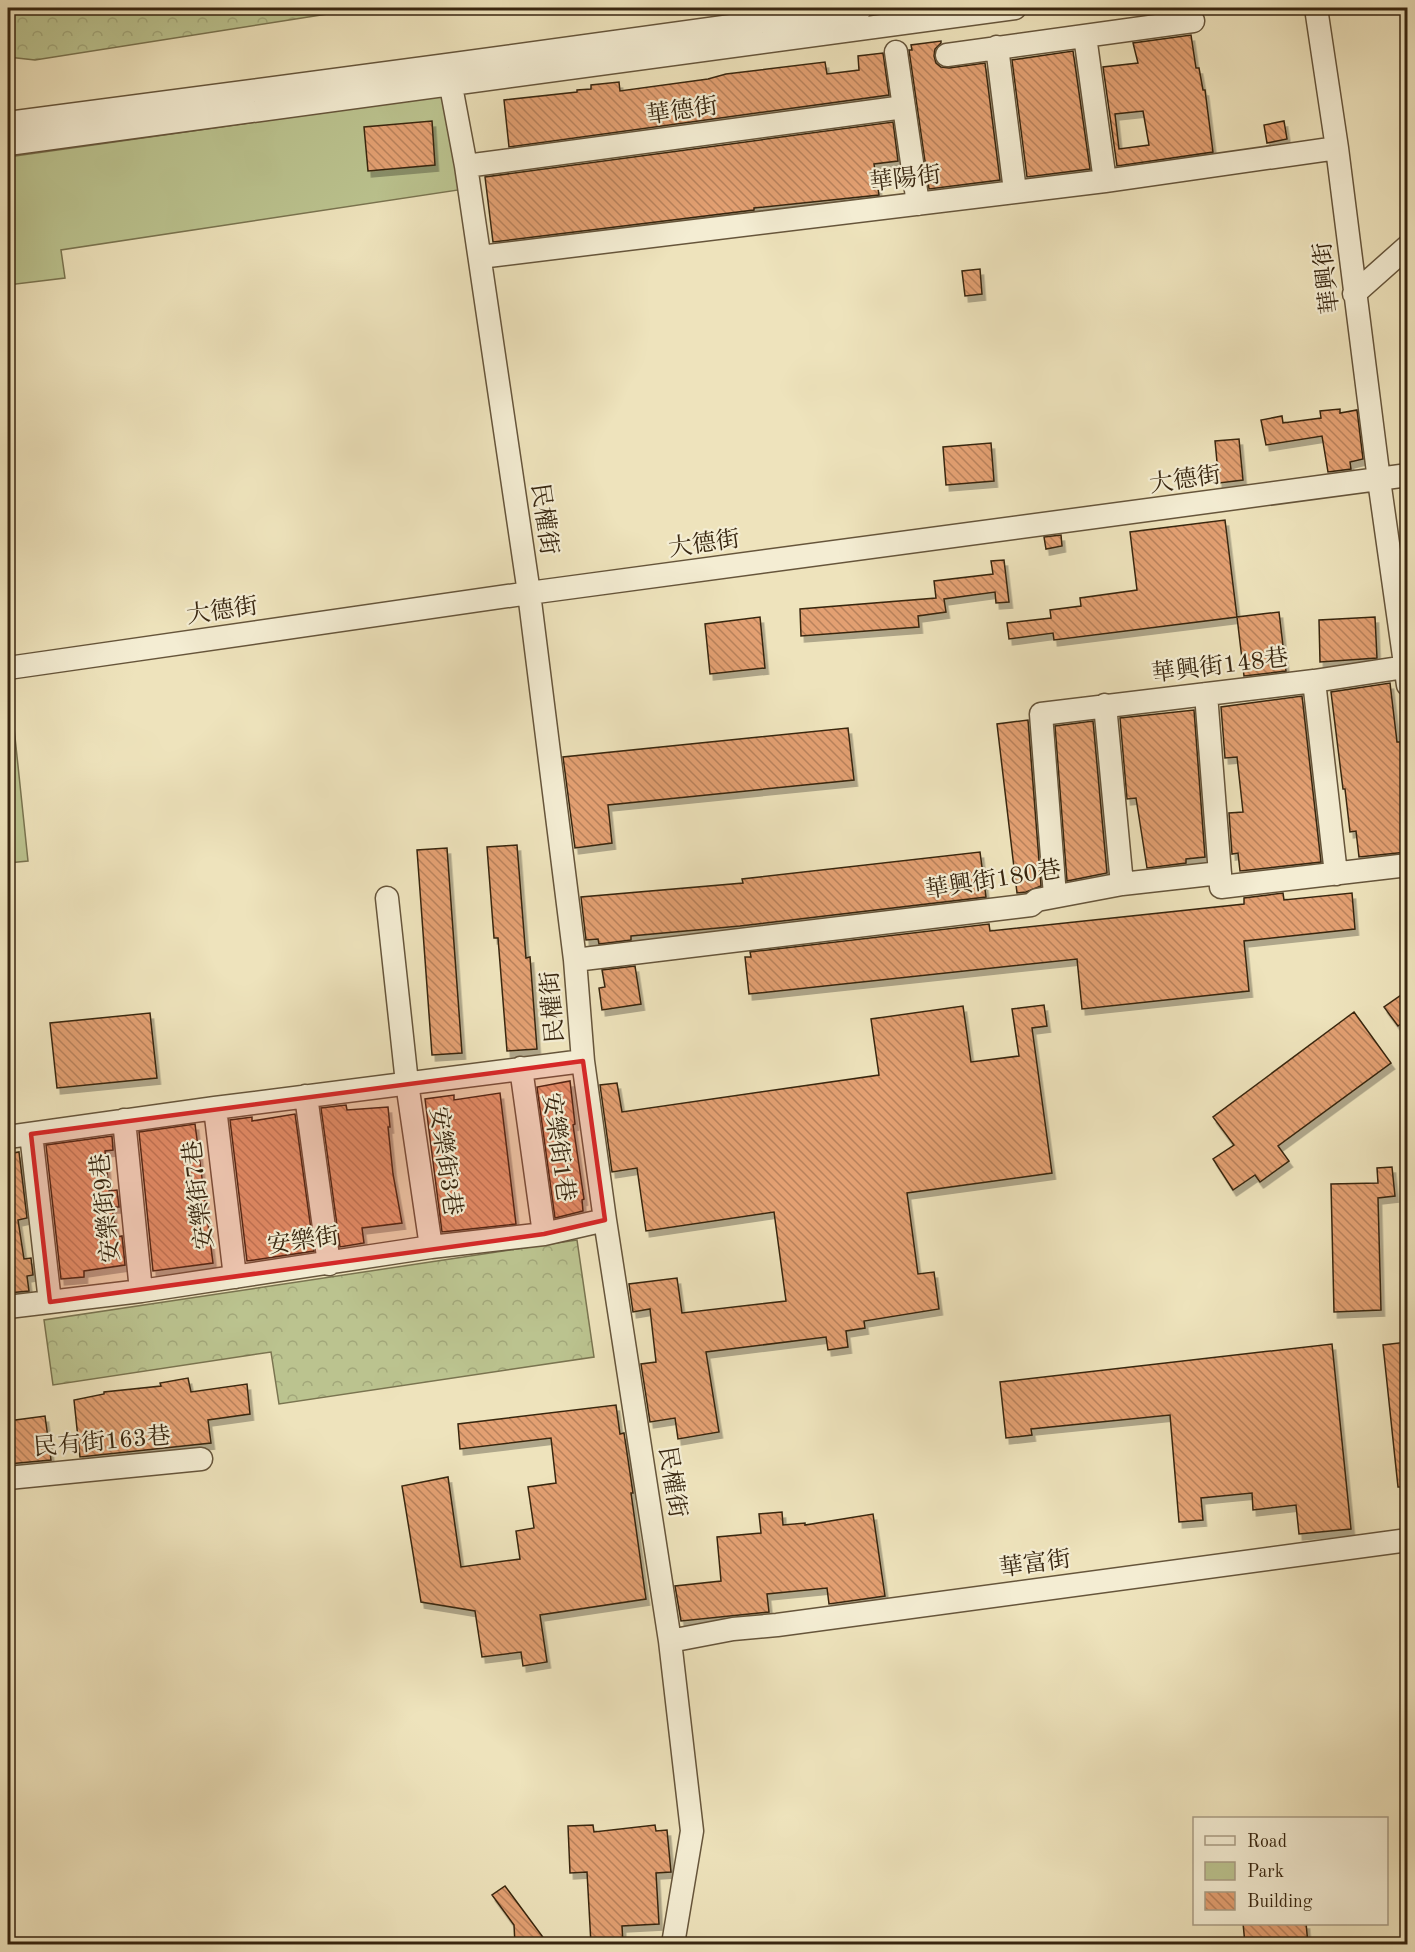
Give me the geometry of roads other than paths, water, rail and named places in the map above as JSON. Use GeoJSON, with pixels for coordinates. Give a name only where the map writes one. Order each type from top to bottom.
{"type":"FeatureCollection","features":[{"type":"Feature","properties":{"kind":"street"},"geometry":{"type":"LineString","coordinates":[[8,144],[861,8]]}},
{"type":"Feature","properties":{"kind":"street"},"geometry":{"type":"LineString","coordinates":[[8,123],[449,75],[1015,8]]}},
{"type":"Feature","properties":{"kind":"street","name":"華興街"},"geometry":{"type":"LineString","coordinates":[[1316,8],[1406,676]]}},
{"type":"Feature","properties":{"kind":"street"},"geometry":{"type":"LineString","coordinates":[[947,55],[1193,21]]}},
{"type":"Feature","properties":{"kind":"street"},"geometry":{"type":"LineString","coordinates":[[1085,36],[1105,181]]}},
{"type":"Feature","properties":{"kind":"street"},"geometry":{"type":"LineString","coordinates":[[997,47],[1016,191]]}},
{"type":"Feature","properties":{"kind":"street"},"geometry":{"type":"LineString","coordinates":[[896,52],[918,204]]}},
{"type":"Feature","properties":{"kind":"street","name":"民權街"},"geometry":{"type":"LineString","coordinates":[[449,75],[480,257],[528,593],[575,960],[583,1061],[605,1220],[670,1641],[692,1831],[673,1944]]}},
{"type":"Feature","properties":{"kind":"street","name":"華德街"},"geometry":{"type":"LineString","coordinates":[[466,166],[904,107]]}},
{"type":"Feature","properties":{"kind":"street","name":"華陽街"},"geometry":{"type":"LineString","coordinates":[[480,257],[1105,181],[1336,148]]}},
{"type":"Feature","properties":{"kind":"street"},"geometry":{"type":"LineString","coordinates":[[1354,294],[1407,246]]}},
{"type":"Feature","properties":{"kind":"street","name":"大德街"},"geometry":{"type":"LineString","coordinates":[[8,668],[528,593],[1407,475]]}},
{"type":"Feature","properties":{"kind":"street","name":"華興街148巷"},"geometry":{"type":"LineString","coordinates":[[1055,896],[1041,714],[1314,681],[1406,676]]}},
{"type":"Feature","properties":{"kind":"street"},"geometry":{"type":"LineString","coordinates":[[1314,681],[1336,874]]}},
{"type":"Feature","properties":{"kind":"street"},"geometry":{"type":"LineString","coordinates":[[1206,694],[1221,887],[1407,865]]}},
{"type":"Feature","properties":{"kind":"street"},"geometry":{"type":"LineString","coordinates":[[1105,705],[1122,885]]}},
{"type":"Feature","properties":{"kind":"street","name":"華興街180巷"},"geometry":{"type":"LineString","coordinates":[[575,960],[1031,905],[1037,900],[1055,896],[1220,873]]}},
{"type":"Feature","properties":{"kind":"street","name":"安樂街3巷"},"geometry":{"type":"LineString","coordinates":[[387,898],[407,1083],[431,1247]]}},
{"type":"Feature","properties":{"kind":"street"},"geometry":{"type":"LineString","coordinates":[[8,1137],[583,1061]]}},
{"type":"Feature","properties":{"kind":"street","name":"安樂街1巷"},"geometry":{"type":"LineString","coordinates":[[521,1068],[544,1234]]}},
{"type":"Feature","properties":{"kind":"street"},"geometry":{"type":"LineString","coordinates":[[306,1096],[329,1264]]}},
{"type":"Feature","properties":{"kind":"street","name":"安樂街7巷"},"geometry":{"type":"LineString","coordinates":[[215,1108],[235,1277]]}},
{"type":"Feature","properties":{"kind":"street","name":"安樂街9巷"},"geometry":{"type":"LineString","coordinates":[[124,1120],[141,1291]]}},
{"type":"Feature","properties":{"kind":"street"},"geometry":{"type":"LineString","coordinates":[[31,1134],[50,1302]]}},
{"type":"Feature","properties":{"kind":"street","name":"安樂街"},"geometry":{"type":"LineString","coordinates":[[8,1307],[141,1291],[431,1247],[544,1234],[605,1220]]}},
{"type":"Feature","properties":{"kind":"street","name":"民有街163巷"},"geometry":{"type":"LineString","coordinates":[[8,1478],[201,1459]]}},
{"type":"Feature","properties":{"kind":"street","name":"華富街"},"geometry":{"type":"LineString","coordinates":[[670,1641],[733,1629],[1407,1540]]}}]}
